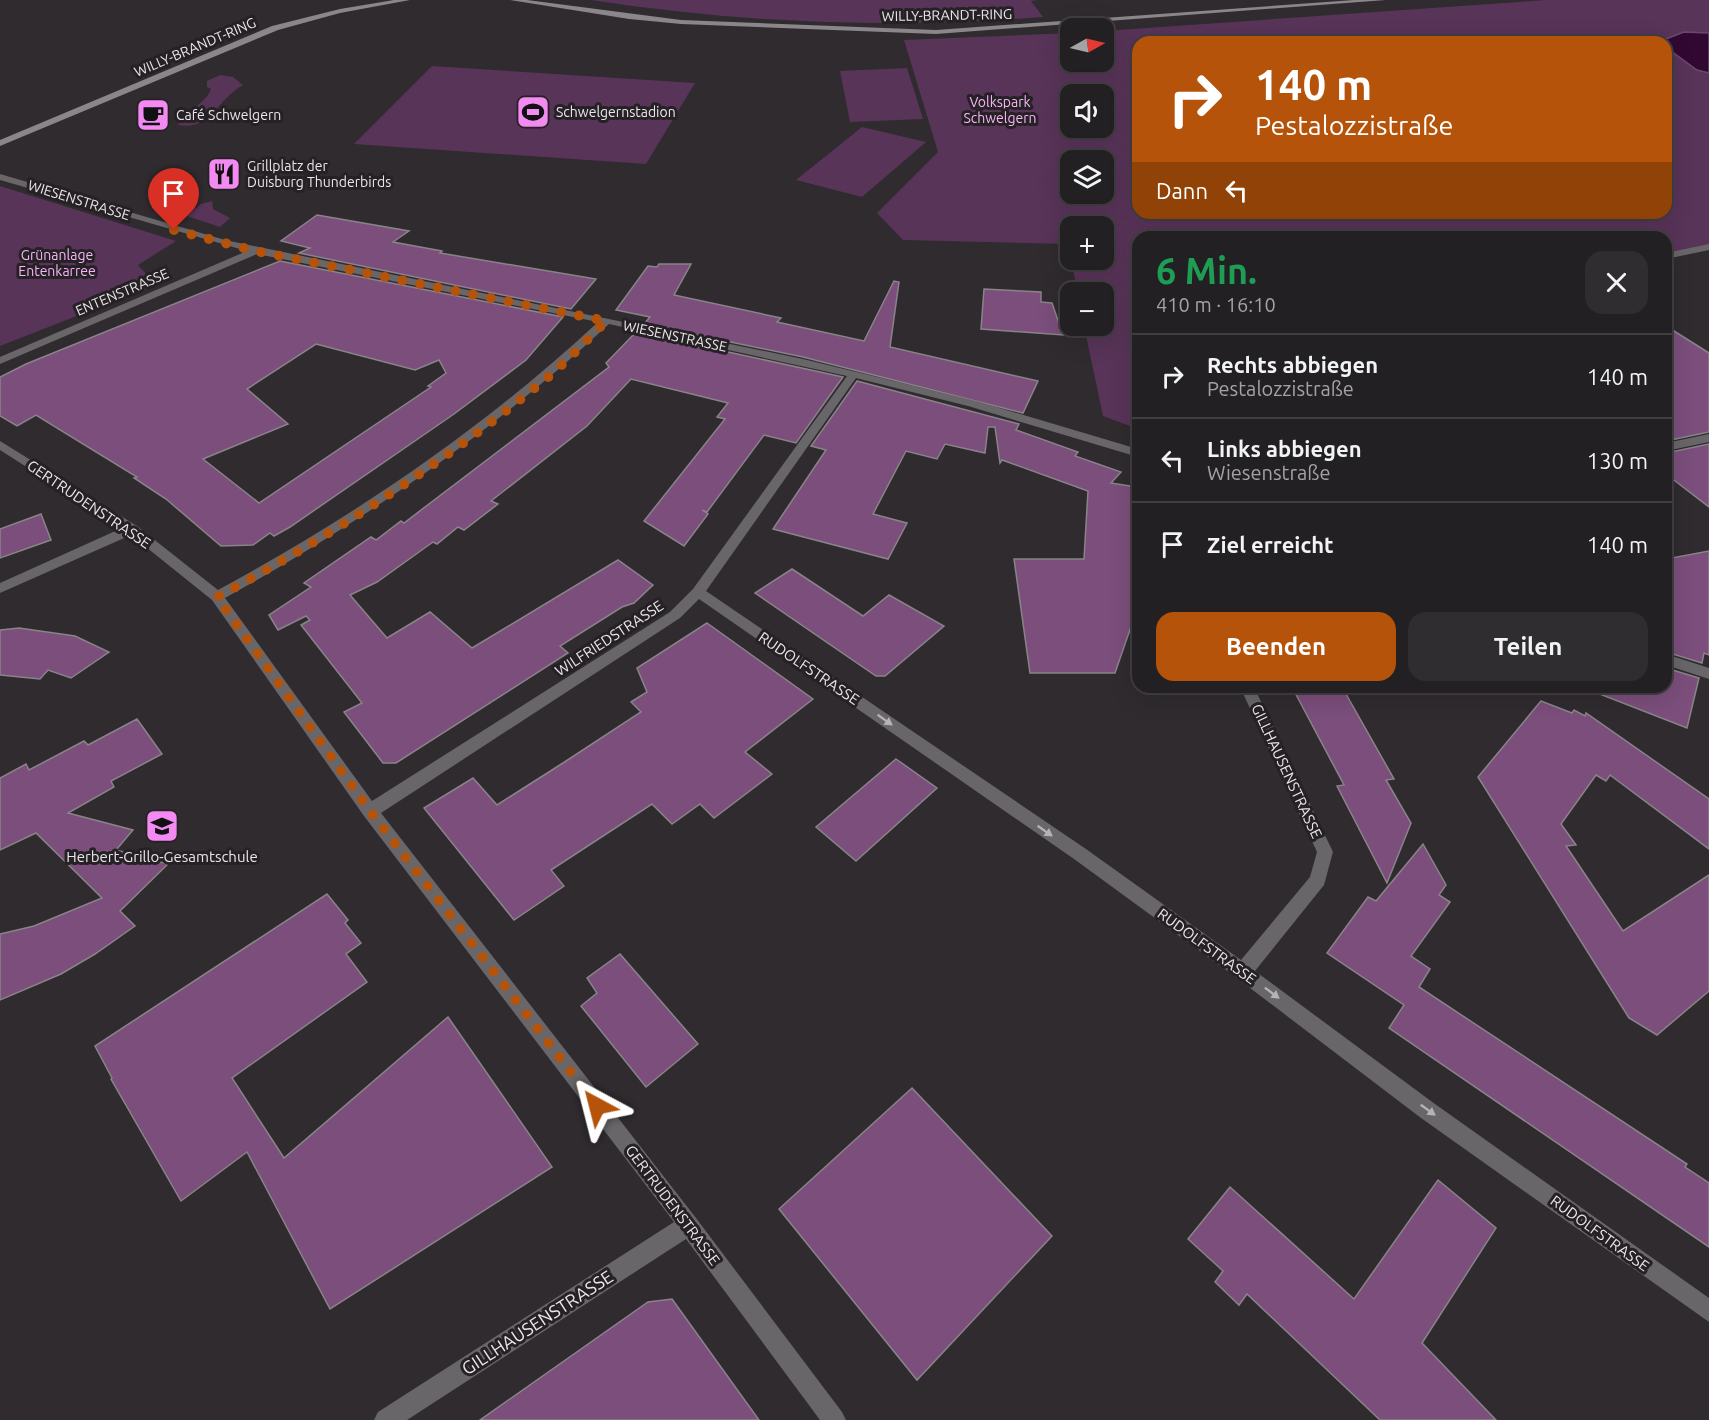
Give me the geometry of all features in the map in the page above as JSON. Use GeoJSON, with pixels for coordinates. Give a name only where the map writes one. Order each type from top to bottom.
{"type":"FeatureCollection","features":[{"type":"Feature","properties":{"kind":"main road","name":"WILLY-BRANDT-RING"},"geometry":{"type":"LineString","coordinates":[[0,143],[275,28],[340,10],[407,0]]}},
{"type":"Feature","properties":{"kind":"main road","name":"WILLY-BRANDT-RING"},"geometry":{"type":"LineString","coordinates":[[513,0],[681,22],[936,32],[1383,0]]}},
{"type":"Feature","properties":{"kind":"street","name":"WIESENSTRASSE"},"geometry":{"type":"LineString","coordinates":[[0,177],[174,230],[255,251],[606,321],[853,375],[1026,417],[1132,451]]}},
{"type":"Feature","properties":{"kind":"street"},"geometry":{"type":"LineString","coordinates":[[1672,255],[1709,247]]}},
{"type":"Feature","properties":{"kind":"street","name":"ENTENSTRASSE"},"geometry":{"type":"LineString","coordinates":[[0,361],[255,251]]}},
{"type":"Feature","properties":{"kind":"street"},"geometry":{"type":"LineString","coordinates":[[217,597],[298,554],[453,451],[549,376],[606,321]]}},
{"type":"Feature","properties":{"kind":"street","name":"WILFRIEDSTRASSE"},"geometry":{"type":"LineString","coordinates":[[370,811],[675,615],[698,592],[853,375]]}},
{"type":"Feature","properties":{"kind":"street"},"geometry":{"type":"LineString","coordinates":[[1672,446],[1709,438]]}},
{"type":"Feature","properties":{"kind":"street","name":"GERTRUDENSTRASSE"},"geometry":{"type":"LineString","coordinates":[[0,445],[132,529],[217,597],[370,811],[689,1225],[834,1420]]}},
{"type":"Feature","properties":{"kind":"street"},"geometry":{"type":"LineString","coordinates":[[0,588],[132,529]]}},
{"type":"Feature","properties":{"kind":"street","name":"RUDOLFSTRASSE"},"geometry":{"type":"LineString","coordinates":[[698,592],[1080,854],[1243,972],[1428,1111],[1709,1311]]}},
{"type":"Feature","properties":{"kind":"street"},"geometry":{"type":"LineString","coordinates":[[1672,661],[1709,674]]}},
{"type":"Feature","properties":{"kind":"street","name":"GILLHAUSENSTRASSE"},"geometry":{"type":"LineString","coordinates":[[1243,972],[1318,880],[1325,852],[1250,693]]}},
{"type":"Feature","properties":{"kind":"street","name":"GILLHAUSENSTRASSE"},"geometry":{"type":"LineString","coordinates":[[386,1420],[689,1225]]}},
{"type":"Feature","properties":{"kind":"green space"},"geometry":{"type":"Polygon","coordinates":[[[591,0],[1040,0],[1031,1],[1043,17],[930,23],[816,22],[703,14],[591,0]]]}},
{"type":"Feature","properties":{"kind":"green space","name":"Volkspark Schwelgern"},"geometry":{"type":"Polygon","coordinates":[[[1546,0],[1709,0],[1709,248],[1672,254],[1672,231],[1132,231],[1132,427],[1103,416],[1086,336],[1114,336],[1114,282],[1076,282],[1073,270],[1114,270],[1114,216],[1060,216],[1060,244],[903,240],[877,213],[938,152],[904,40],[1060,33],[1060,72],[1114,72],[1114,30],[1546,0]]]}},
{"type":"Feature","properties":{"kind":"green space"},"geometry":{"type":"Polygon","coordinates":[[[432,66],[695,83],[646,164],[354,144],[432,66]]]}},
{"type":"Feature","properties":{"kind":"green space"},"geometry":{"type":"Polygon","coordinates":[[[907,68],[923,119],[850,122],[840,71],[907,68]]]}},
{"type":"Feature","properties":{"kind":"green space"},"geometry":{"type":"Polygon","coordinates":[[[220,75],[233,77],[243,85],[226,98],[206,119],[189,126],[178,125],[183,116],[203,101],[211,89],[207,87],[207,81],[220,75]]]}},
{"type":"Feature","properties":{"kind":"green space"},"geometry":{"type":"Polygon","coordinates":[[[862,127],[926,142],[862,197],[796,180],[862,127]]]}},
{"type":"Feature","properties":{"kind":"green space","name":"Grünanlage Entenkarree"},"geometry":{"type":"Polygon","coordinates":[[[0,186],[176,241],[138,265],[156,285],[0,346],[0,186]]]}},
{"type":"Feature","properties":{"kind":"green space"},"geometry":{"type":"Polygon","coordinates":[[[212,201],[213,209],[230,218],[220,227],[187,216],[201,204],[212,201]]]}},
{"type":"Feature","properties":{"kind":"shaded area"},"geometry":{"type":"Polygon","coordinates":[[[1684,32],[1709,33],[1709,73],[1697,70],[1672,52],[1672,37],[1684,32]]]}},
{"type":"Feature","properties":{"kind":"building"},"geometry":{"type":"Polygon","coordinates":[[[317,215],[409,231],[393,242],[442,251],[440,253],[596,279],[571,309],[299,253],[310,248],[281,241],[317,215]]]}},
{"type":"Feature","properties":{"kind":"building"},"geometry":{"type":"Polygon","coordinates":[[[280,261],[563,317],[526,360],[454,414],[290,527],[274,536],[270,533],[253,545],[221,546],[166,499],[134,478],[137,477],[36,415],[17,426],[0,416],[0,377],[26,364],[280,261]],[[316,344],[247,389],[288,424],[203,459],[259,503],[431,387],[428,386],[446,373],[439,360],[415,370],[316,344]]]}},
{"type":"Feature","properties":{"kind":"building"},"geometry":{"type":"Polygon","coordinates":[[[659,264],[691,264],[674,295],[781,318],[777,322],[864,341],[894,281],[899,282],[890,347],[1038,381],[1023,413],[803,357],[644,324],[650,317],[616,310],[648,266],[657,267],[659,264]]]}},
{"type":"Feature","properties":{"kind":"building"},"geometry":{"type":"Polygon","coordinates":[[[984,289],[1041,292],[1041,302],[1052,303],[1060,326],[1060,335],[981,329],[984,289]]]}},
{"type":"Feature","properties":{"kind":"building"},"geometry":{"type":"Polygon","coordinates":[[[1672,330],[1709,353],[1709,432],[1672,440],[1672,330]]]}},
{"type":"Feature","properties":{"kind":"building"},"geometry":{"type":"Polygon","coordinates":[[[636,332],[843,377],[796,443],[764,435],[707,512],[702,510],[708,514],[684,546],[644,521],[725,419],[717,417],[728,403],[631,379],[587,426],[491,501],[498,504],[464,530],[458,527],[437,544],[433,542],[377,582],[350,595],[387,638],[430,612],[472,648],[618,560],[653,585],[634,603],[622,607],[560,646],[568,653],[396,763],[383,763],[344,712],[362,703],[301,625],[310,620],[306,616],[278,630],[269,615],[311,587],[304,583],[371,537],[376,540],[401,521],[404,523],[609,367],[606,363],[636,332]]]}},
{"type":"Feature","properties":{"kind":"building"},"geometry":{"type":"Polygon","coordinates":[[[857,381],[1019,424],[1016,430],[1078,452],[1075,456],[1121,472],[1111,483],[1132,486],[1132,624],[1115,673],[1030,673],[1014,559],[1084,559],[1088,491],[1002,460],[1000,463],[995,427],[988,427],[985,453],[945,444],[937,459],[906,451],[873,514],[907,523],[888,559],[773,529],[826,450],[811,446],[857,381]]]}},
{"type":"Feature","properties":{"kind":"building"},"geometry":{"type":"Polygon","coordinates":[[[1709,444],[1709,507],[1672,479],[1672,452],[1709,444]]]}},
{"type":"Feature","properties":{"kind":"building"},"geometry":{"type":"Polygon","coordinates":[[[41,514],[51,540],[0,558],[0,529],[41,514]]]}},
{"type":"Feature","properties":{"kind":"building"},"geometry":{"type":"Polygon","coordinates":[[[1709,551],[1709,655],[1704,653],[1702,663],[1672,654],[1672,558],[1709,551]]]}},
{"type":"Feature","properties":{"kind":"building"},"geometry":{"type":"Polygon","coordinates":[[[792,569],[863,616],[889,595],[944,626],[885,676],[876,676],[755,593],[792,569]]]}},
{"type":"Feature","properties":{"kind":"building"},"geometry":{"type":"Polygon","coordinates":[[[707,623],[813,699],[745,752],[772,774],[714,818],[700,804],[672,824],[652,804],[551,870],[564,886],[514,920],[424,808],[473,778],[497,805],[563,763],[641,712],[631,702],[647,692],[637,668],[707,623]]]}},
{"type":"Feature","properties":{"kind":"building"},"geometry":{"type":"Polygon","coordinates":[[[19,628],[75,636],[109,652],[71,678],[48,670],[40,679],[0,675],[0,630],[19,628]]]}},
{"type":"Feature","properties":{"kind":"building"},"geometry":{"type":"Polygon","coordinates":[[[1672,670],[1699,678],[1687,728],[1597,693],[1672,693],[1672,670]]]}},
{"type":"Feature","properties":{"kind":"building"},"geometry":{"type":"Polygon","coordinates":[[[1295,693],[1345,693],[1394,779],[1386,780],[1411,823],[1387,883],[1337,786],[1344,785],[1295,693]]]}},
{"type":"Feature","properties":{"kind":"building"},"geometry":{"type":"Polygon","coordinates":[[[1541,701],[1572,713],[1574,710],[1585,716],[1586,713],[1709,799],[1709,849],[1610,775],[1606,781],[1596,775],[1561,824],[1576,845],[1566,846],[1623,931],[1709,875],[1709,991],[1657,1035],[1629,1018],[1478,777],[1541,701]]]}},
{"type":"Feature","properties":{"kind":"building"},"geometry":{"type":"Polygon","coordinates":[[[137,719],[162,754],[111,781],[114,787],[68,813],[133,830],[116,850],[168,864],[120,911],[135,926],[61,974],[0,1000],[0,934],[34,926],[102,898],[36,833],[0,850],[0,778],[26,764],[29,770],[84,741],[88,745],[137,719]]]}},
{"type":"Feature","properties":{"kind":"building"},"geometry":{"type":"Polygon","coordinates":[[[896,759],[937,788],[856,861],[816,827],[896,759]]]}},
{"type":"Feature","properties":{"kind":"building"},"geometry":{"type":"Polygon","coordinates":[[[1423,844],[1446,885],[1439,895],[1450,902],[1411,956],[1430,969],[1419,987],[1687,1164],[1685,1167],[1709,1183],[1709,1247],[1389,1028],[1404,1005],[1327,953],[1368,897],[1376,901],[1423,844]]]}},
{"type":"Feature","properties":{"kind":"building"},"geometry":{"type":"Polygon","coordinates":[[[327,894],[348,920],[345,923],[361,943],[346,954],[367,982],[232,1078],[284,1158],[448,1017],[552,1167],[330,1309],[247,1152],[181,1201],[111,1079],[95,1046],[327,894]]]}},
{"type":"Feature","properties":{"kind":"building"},"geometry":{"type":"Polygon","coordinates":[[[620,954],[698,1044],[646,1087],[581,1006],[597,993],[587,978],[620,954]]]}},
{"type":"Feature","properties":{"kind":"building"},"geometry":{"type":"Polygon","coordinates":[[[912,1088],[1052,1236],[917,1380],[779,1209],[912,1088]]]}},
{"type":"Feature","properties":{"kind":"building"},"geometry":{"type":"Polygon","coordinates":[[[1438,1180],[1496,1228],[1422,1343],[1496,1420],[1380,1420],[1247,1294],[1239,1305],[1215,1282],[1223,1271],[1188,1239],[1230,1187],[1354,1299],[1438,1180]]]}},
{"type":"Feature","properties":{"kind":"building"},"geometry":{"type":"Polygon","coordinates":[[[672,1299],[759,1420],[480,1420],[648,1302],[672,1299]]]}},
{"type":"Feature","properties":{"kind":"place","name":"Schwelgernstadion"},"geometry":{"type":"Point","coordinates":[533,112]}},
{"type":"Feature","properties":{"kind":"place","name":"Café Schwelgern"},"geometry":{"type":"Point","coordinates":[153,115]}},
{"type":"Feature","properties":{"kind":"place","name":"Grillplatz der Duisburg Thunderbirds"},"geometry":{"type":"Point","coordinates":[224,174]}},
{"type":"Feature","properties":{"kind":"place","name":"Herbert-Grillo-Gesamtschule"},"geometry":{"type":"Point","coordinates":[162,826]}},
{"type":"Feature","properties":{"kind":"route"},"geometry":{"type":"LineString","coordinates":[[174,230],[255,251],[606,321],[549,376],[453,451],[298,554],[217,597],[370,811],[597,1106]]}}]}
